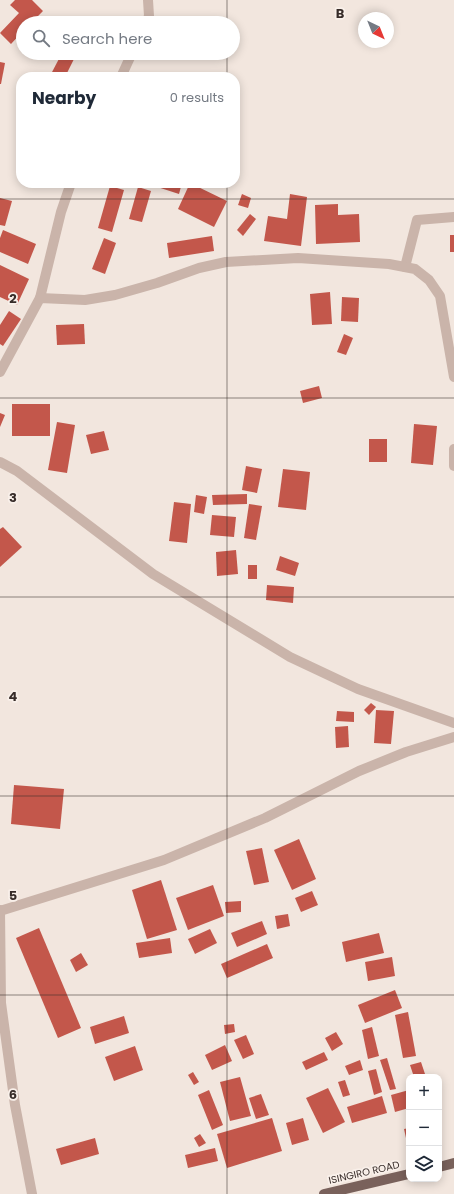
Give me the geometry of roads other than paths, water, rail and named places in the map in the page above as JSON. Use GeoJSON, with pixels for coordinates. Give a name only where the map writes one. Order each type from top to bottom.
{"type":"FeatureCollection","features":[{"type":"Feature","properties":{"kind":"main road"},"geometry":{"type":"LineString","coordinates":[[442,1166],[454,1163]]}},
{"type":"Feature","properties":{"kind":"main road","name":"ISINGIRO ROAD"},"geometry":{"type":"LineString","coordinates":[[324,1194],[406,1175]]}},
{"type":"Feature","properties":{"kind":"street"},"geometry":{"type":"LineString","coordinates":[[148,0],[149,16]]}},
{"type":"Feature","properties":{"kind":"street"},"geometry":{"type":"LineString","coordinates":[[123,72],[129,60]]}},
{"type":"Feature","properties":{"kind":"street"},"geometry":{"type":"LineString","coordinates":[[0,372],[40,298],[61,212],[69,188]]}},
{"type":"Feature","properties":{"kind":"street"},"geometry":{"type":"LineString","coordinates":[[405,267],[417,220],[454,217]]}},
{"type":"Feature","properties":{"kind":"street"},"geometry":{"type":"LineString","coordinates":[[40,298],[85,300],[115,295],[157,283],[199,268],[226,262],[298,258],[389,264],[405,267],[415,269],[429,280],[440,296],[454,377]]}},
{"type":"Feature","properties":{"kind":"street"},"geometry":{"type":"LineString","coordinates":[[454,449],[454,466]]}},
{"type":"Feature","properties":{"kind":"street"},"geometry":{"type":"LineString","coordinates":[[0,462],[18,472],[154,574],[290,657],[358,688],[454,723]]}},
{"type":"Feature","properties":{"kind":"street"},"geometry":{"type":"LineString","coordinates":[[32,1194],[15,1105],[1,1003],[0,910],[164,860],[265,818],[359,771],[406,752],[454,737]]}}]}
